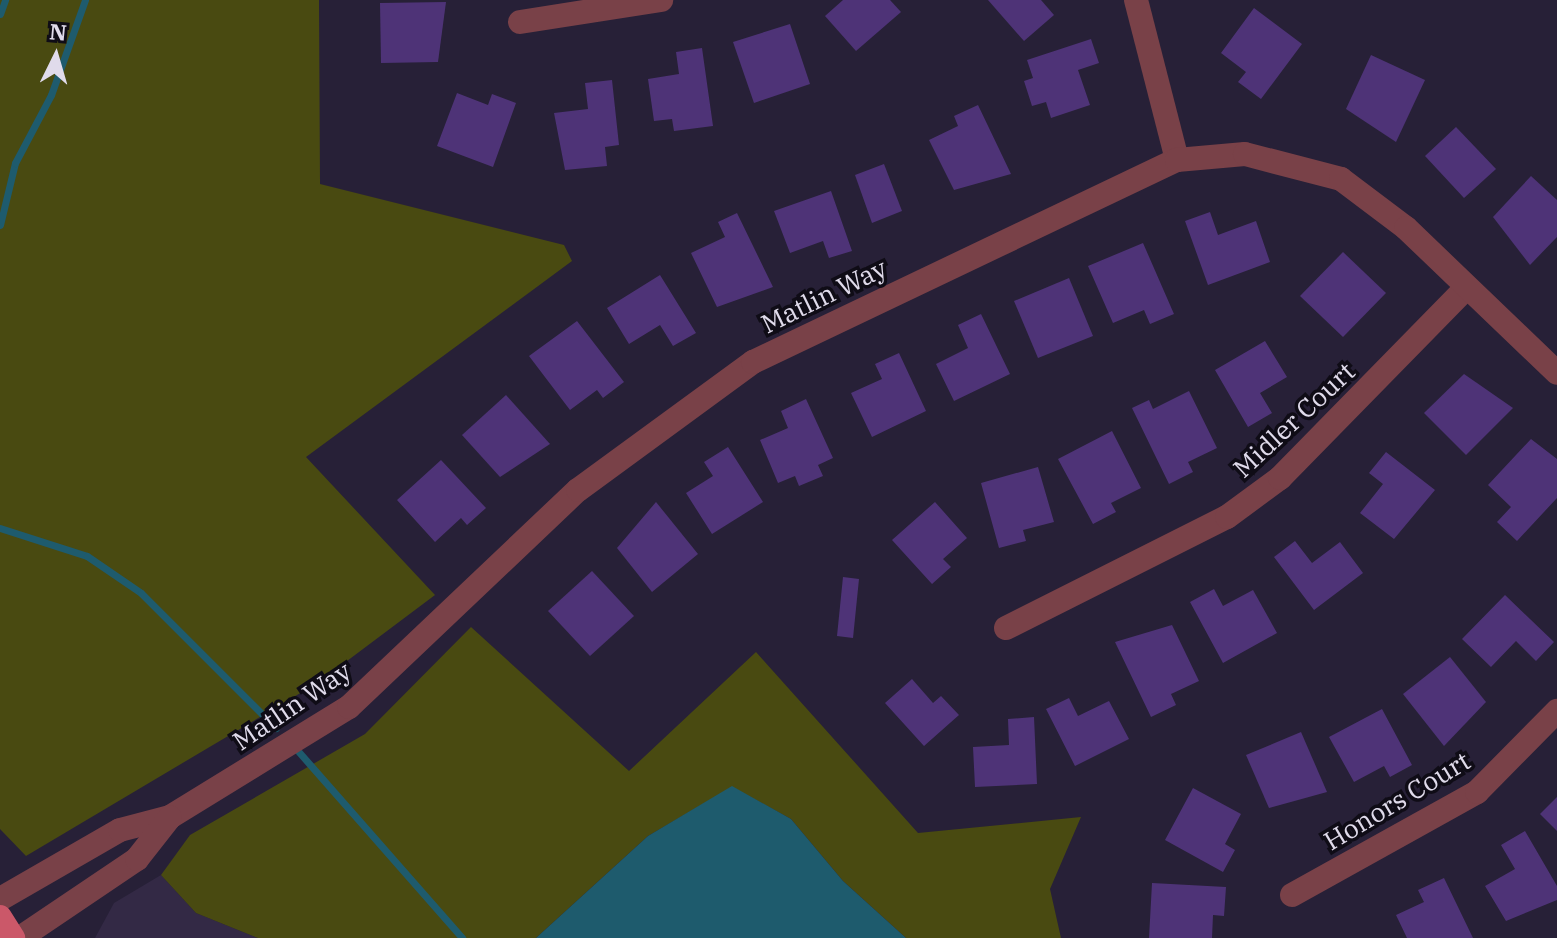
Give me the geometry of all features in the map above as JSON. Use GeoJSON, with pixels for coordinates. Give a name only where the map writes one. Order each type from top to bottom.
{"type":"FeatureCollection","features":[{"type":"Feature","properties":{"kind":"main road"},"geometry":{"type":"LineString","coordinates":[[0,917],[13,938]]}},
{"type":"Feature","properties":{"kind":"street"},"geometry":{"type":"LineString","coordinates":[[520,22],[661,0]]}},
{"type":"Feature","properties":{"kind":"street"},"geometry":{"type":"LineString","coordinates":[[1136,0],[1177,160]]}},
{"type":"Feature","properties":{"kind":"street","name":"Matlin Way"},"geometry":{"type":"LineString","coordinates":[[0,899],[120,830],[170,817],[349,707],[578,490],[753,362],[1177,160],[1245,154],[1341,179],[1467,287],[1557,373]]}},
{"type":"Feature","properties":{"kind":"street","name":"Midler Court"},"geometry":{"type":"LineString","coordinates":[[1006,628],[1227,517],[1280,478],[1467,287]]}},
{"type":"Feature","properties":{"kind":"street","name":"Honors Court"},"geometry":{"type":"LineString","coordinates":[[1292,895],[1477,792],[1557,711]]}},
{"type":"Feature","properties":{"kind":"street","name":"Matlin Way"},"geometry":{"type":"LineString","coordinates":[[20,938],[137,859],[170,817]]}},
{"type":"Feature","properties":{"kind":"shaded area"},"geometry":{"type":"Polygon","coordinates":[[[0,0],[319,0],[320,184],[564,245],[572,261],[306,457],[435,595],[319,682],[26,856],[0,829],[0,0]]]}},
{"type":"Feature","properties":{"kind":"shaded area"},"geometry":{"type":"Polygon","coordinates":[[[471,627],[629,771],[756,652],[918,833],[1081,817],[1050,889],[1061,938],[906,938],[843,881],[791,819],[732,787],[648,836],[536,938],[258,938],[196,913],[161,875],[190,835],[365,734],[471,627]]]}},
{"type":"Feature","properties":{"kind":"shaded area"},"geometry":{"type":"Polygon","coordinates":[[[161,875],[196,913],[258,938],[95,938],[114,903],[161,875]]]}},
{"type":"Feature","properties":{"kind":"water"},"geometry":{"type":"Polygon","coordinates":[[[732,786],[791,819],[843,881],[906,938],[536,938],[648,836],[732,786]]]}},
{"type":"Feature","properties":{"kind":"building"},"geometry":{"type":"Polygon","coordinates":[[[843,0],[890,0],[901,12],[856,51],[825,16],[843,0]]]}},
{"type":"Feature","properties":{"kind":"building"},"geometry":{"type":"Polygon","coordinates":[[[988,0],[1041,0],[1054,15],[1024,41],[988,0]]]}},
{"type":"Feature","properties":{"kind":"building"},"geometry":{"type":"Polygon","coordinates":[[[446,2],[438,62],[381,63],[380,3],[446,2]]]}},
{"type":"Feature","properties":{"kind":"building"},"geometry":{"type":"Polygon","coordinates":[[[1254,8],[1302,44],[1261,99],[1238,82],[1246,72],[1221,53],[1254,8]]]}},
{"type":"Feature","properties":{"kind":"building"},"geometry":{"type":"Polygon","coordinates":[[[790,24],[810,84],[754,103],[733,42],[790,24]]]}},
{"type":"Feature","properties":{"kind":"building"},"geometry":{"type":"Polygon","coordinates":[[[1091,39],[1099,63],[1078,70],[1090,105],[1051,118],[1046,102],[1032,106],[1024,81],[1033,78],[1027,60],[1091,39]]]}},
{"type":"Feature","properties":{"kind":"building"},"geometry":{"type":"Polygon","coordinates":[[[702,48],[713,126],[674,131],[672,119],[654,121],[648,79],[679,74],[676,52],[702,48]]]}},
{"type":"Feature","properties":{"kind":"building"},"geometry":{"type":"Polygon","coordinates":[[[1371,55],[1425,80],[1396,142],[1346,109],[1371,55]]]}},
{"type":"Feature","properties":{"kind":"building"},"geometry":{"type":"Polygon","coordinates":[[[612,80],[619,145],[605,147],[607,166],[565,170],[554,113],[588,109],[585,83],[612,80]]]}},
{"type":"Feature","properties":{"kind":"building"},"geometry":{"type":"Polygon","coordinates":[[[457,93],[488,105],[492,94],[516,103],[493,167],[437,146],[457,93]]]}},
{"type":"Feature","properties":{"kind":"building"},"geometry":{"type":"Polygon","coordinates":[[[978,105],[1011,174],[954,190],[929,140],[958,126],[954,116],[978,105]]]}},
{"type":"Feature","properties":{"kind":"building"},"geometry":{"type":"Polygon","coordinates":[[[1456,127],[1496,169],[1464,198],[1425,156],[1456,127]]]}},
{"type":"Feature","properties":{"kind":"building"},"geometry":{"type":"Polygon","coordinates":[[[884,164],[902,211],[872,223],[855,175],[884,164]]]}},
{"type":"Feature","properties":{"kind":"building"},"geometry":{"type":"Polygon","coordinates":[[[1531,176],[1557,200],[1557,237],[1530,265],[1493,217],[1531,176]]]}},
{"type":"Feature","properties":{"kind":"building"},"geometry":{"type":"Polygon","coordinates":[[[831,191],[852,251],[829,258],[823,241],[790,253],[774,211],[831,191]]]}},
{"type":"Feature","properties":{"kind":"building"},"geometry":{"type":"Polygon","coordinates":[[[1210,212],[1218,235],[1256,221],[1270,262],[1208,285],[1185,221],[1210,212]]]}},
{"type":"Feature","properties":{"kind":"building"},"geometry":{"type":"Polygon","coordinates":[[[737,213],[773,287],[717,307],[691,253],[725,237],[718,222],[737,213]]]}},
{"type":"Feature","properties":{"kind":"building"},"geometry":{"type":"Polygon","coordinates":[[[1143,243],[1174,314],[1150,324],[1144,310],[1113,323],[1088,266],[1143,243]]]}},
{"type":"Feature","properties":{"kind":"building"},"geometry":{"type":"Polygon","coordinates":[[[1343,252],[1386,293],[1343,337],[1300,296],[1343,252]]]}},
{"type":"Feature","properties":{"kind":"building"},"geometry":{"type":"Polygon","coordinates":[[[660,275],[696,333],[673,346],[660,325],[629,344],[607,308],[660,275]]]}},
{"type":"Feature","properties":{"kind":"building"},"geometry":{"type":"Polygon","coordinates":[[[1069,278],[1093,336],[1038,358],[1014,301],[1069,278]]]}},
{"type":"Feature","properties":{"kind":"building"},"geometry":{"type":"Polygon","coordinates":[[[981,314],[1010,374],[954,401],[936,364],[968,348],[958,325],[981,314]]]}},
{"type":"Feature","properties":{"kind":"building"},"geometry":{"type":"Polygon","coordinates":[[[577,321],[624,382],[603,398],[597,390],[570,410],[529,356],[577,321]]]}},
{"type":"Feature","properties":{"kind":"building"},"geometry":{"type":"Polygon","coordinates":[[[1265,341],[1287,377],[1260,393],[1272,413],[1248,427],[1215,370],[1265,341]]]}},
{"type":"Feature","properties":{"kind":"building"},"geometry":{"type":"Polygon","coordinates":[[[899,353],[926,411],[872,437],[851,393],[882,379],[875,364],[899,353]]]}},
{"type":"Feature","properties":{"kind":"building"},"geometry":{"type":"Polygon","coordinates":[[[1464,374],[1513,408],[1466,455],[1424,413],[1464,374]]]}},
{"type":"Feature","properties":{"kind":"building"},"geometry":{"type":"Polygon","coordinates":[[[1189,391],[1217,448],[1188,462],[1193,472],[1169,484],[1132,408],[1149,400],[1153,409],[1189,391]]]}},
{"type":"Feature","properties":{"kind":"building"},"geometry":{"type":"Polygon","coordinates":[[[506,395],[550,444],[500,477],[462,435],[506,395]]]}},
{"type":"Feature","properties":{"kind":"building"},"geometry":{"type":"Polygon","coordinates":[[[806,399],[833,458],[818,465],[823,476],[799,486],[795,476],[778,483],[760,440],[788,428],[781,411],[806,399]]]}},
{"type":"Feature","properties":{"kind":"building"},"geometry":{"type":"Polygon","coordinates":[[[1112,431],[1141,488],[1111,503],[1116,512],[1093,524],[1058,459],[1112,431]]]}},
{"type":"Feature","properties":{"kind":"building"},"geometry":{"type":"Polygon","coordinates":[[[1531,439],[1557,459],[1557,498],[1517,541],[1497,522],[1511,507],[1488,485],[1531,439]]]}},
{"type":"Feature","properties":{"kind":"building"},"geometry":{"type":"Polygon","coordinates":[[[728,447],[763,502],[712,534],[686,493],[713,476],[704,462],[728,447]]]}},
{"type":"Feature","properties":{"kind":"building"},"geometry":{"type":"Polygon","coordinates":[[[1386,452],[1435,490],[1394,539],[1360,513],[1383,484],[1369,473],[1386,452]]]}},
{"type":"Feature","properties":{"kind":"building"},"geometry":{"type":"Polygon","coordinates":[[[441,460],[486,508],[467,525],[461,518],[435,542],[397,500],[441,460]]]}},
{"type":"Feature","properties":{"kind":"building"},"geometry":{"type":"Polygon","coordinates":[[[1038,467],[1054,522],[1023,530],[1026,541],[999,548],[981,483],[1038,467]]]}},
{"type":"Feature","properties":{"kind":"building"},"geometry":{"type":"Polygon","coordinates":[[[656,502],[698,554],[652,592],[617,548],[656,502]]]}},
{"type":"Feature","properties":{"kind":"building"},"geometry":{"type":"Polygon","coordinates":[[[935,502],[967,538],[943,559],[951,567],[932,584],[892,540],[935,502]]]}},
{"type":"Feature","properties":{"kind":"building"},"geometry":{"type":"Polygon","coordinates":[[[1295,541],[1312,563],[1340,542],[1363,573],[1314,610],[1274,557],[1295,541]]]}},
{"type":"Feature","properties":{"kind":"building"},"geometry":{"type":"Polygon","coordinates":[[[592,571],[634,616],[590,656],[548,611],[592,571]]]}},
{"type":"Feature","properties":{"kind":"building"},"geometry":{"type":"Polygon","coordinates":[[[843,577],[859,579],[853,638],[837,636],[843,577]]]}},
{"type":"Feature","properties":{"kind":"building"},"geometry":{"type":"Polygon","coordinates":[[[1214,589],[1223,606],[1253,590],[1277,633],[1223,663],[1190,602],[1214,589]]]}},
{"type":"Feature","properties":{"kind":"building"},"geometry":{"type":"Polygon","coordinates":[[[1505,595],[1554,642],[1536,661],[1516,641],[1491,667],[1462,639],[1505,595]]]}},
{"type":"Feature","properties":{"kind":"building"},"geometry":{"type":"Polygon","coordinates":[[[1172,625],[1199,681],[1171,694],[1176,705],[1151,717],[1115,642],[1172,625]]]}},
{"type":"Feature","properties":{"kind":"building"},"geometry":{"type":"Polygon","coordinates":[[[1450,657],[1486,702],[1444,746],[1403,694],[1450,657]]]}},
{"type":"Feature","properties":{"kind":"building"},"geometry":{"type":"Polygon","coordinates":[[[912,679],[933,703],[941,696],[959,715],[924,746],[885,703],[912,679]]]}},
{"type":"Feature","properties":{"kind":"building"},"geometry":{"type":"Polygon","coordinates":[[[1069,698],[1078,716],[1109,701],[1129,739],[1075,766],[1046,709],[1069,698]]]}},
{"type":"Feature","properties":{"kind":"building"},"geometry":{"type":"Polygon","coordinates":[[[1382,709],[1412,765],[1390,777],[1384,766],[1354,782],[1329,737],[1382,709]]]}},
{"type":"Feature","properties":{"kind":"building"},"geometry":{"type":"Polygon","coordinates":[[[1034,717],[1037,784],[975,787],[973,747],[1009,745],[1008,719],[1034,717]]]}},
{"type":"Feature","properties":{"kind":"building"},"geometry":{"type":"Polygon","coordinates":[[[1301,732],[1327,792],[1269,808],[1246,755],[1301,732]]]}},
{"type":"Feature","properties":{"kind":"building"},"geometry":{"type":"Polygon","coordinates":[[[1193,788],[1241,814],[1225,844],[1235,850],[1223,872],[1165,840],[1193,788]]]}},
{"type":"Feature","properties":{"kind":"building"},"geometry":{"type":"Polygon","coordinates":[[[1557,797],[1557,831],[1540,814],[1557,797]]]}},
{"type":"Feature","properties":{"kind":"building"},"geometry":{"type":"Polygon","coordinates":[[[1525,831],[1557,886],[1557,900],[1506,921],[1485,886],[1515,869],[1501,845],[1525,831]]]}},
{"type":"Feature","properties":{"kind":"building"},"geometry":{"type":"Polygon","coordinates":[[[1444,878],[1473,938],[1407,938],[1396,915],[1424,902],[1418,890],[1444,878]]]}},
{"type":"Feature","properties":{"kind":"building"},"geometry":{"type":"Polygon","coordinates":[[[1152,883],[1226,887],[1224,916],[1213,915],[1212,938],[1149,938],[1152,883]]]}},
{"type":"Feature","properties":{"kind":"waterway"},"geometry":{"type":"LineString","coordinates":[[0,14],[5,0]]}},
{"type":"Feature","properties":{"kind":"waterway"},"geometry":{"type":"LineString","coordinates":[[0,225],[15,163],[51,95],[85,0]]}},
{"type":"Feature","properties":{"kind":"waterway"},"geometry":{"type":"LineString","coordinates":[[0,528],[87,556],[141,593],[276,728]]}},
{"type":"Feature","properties":{"kind":"waterway"},"geometry":{"type":"LineString","coordinates":[[298,751],[462,938]]}}]}
